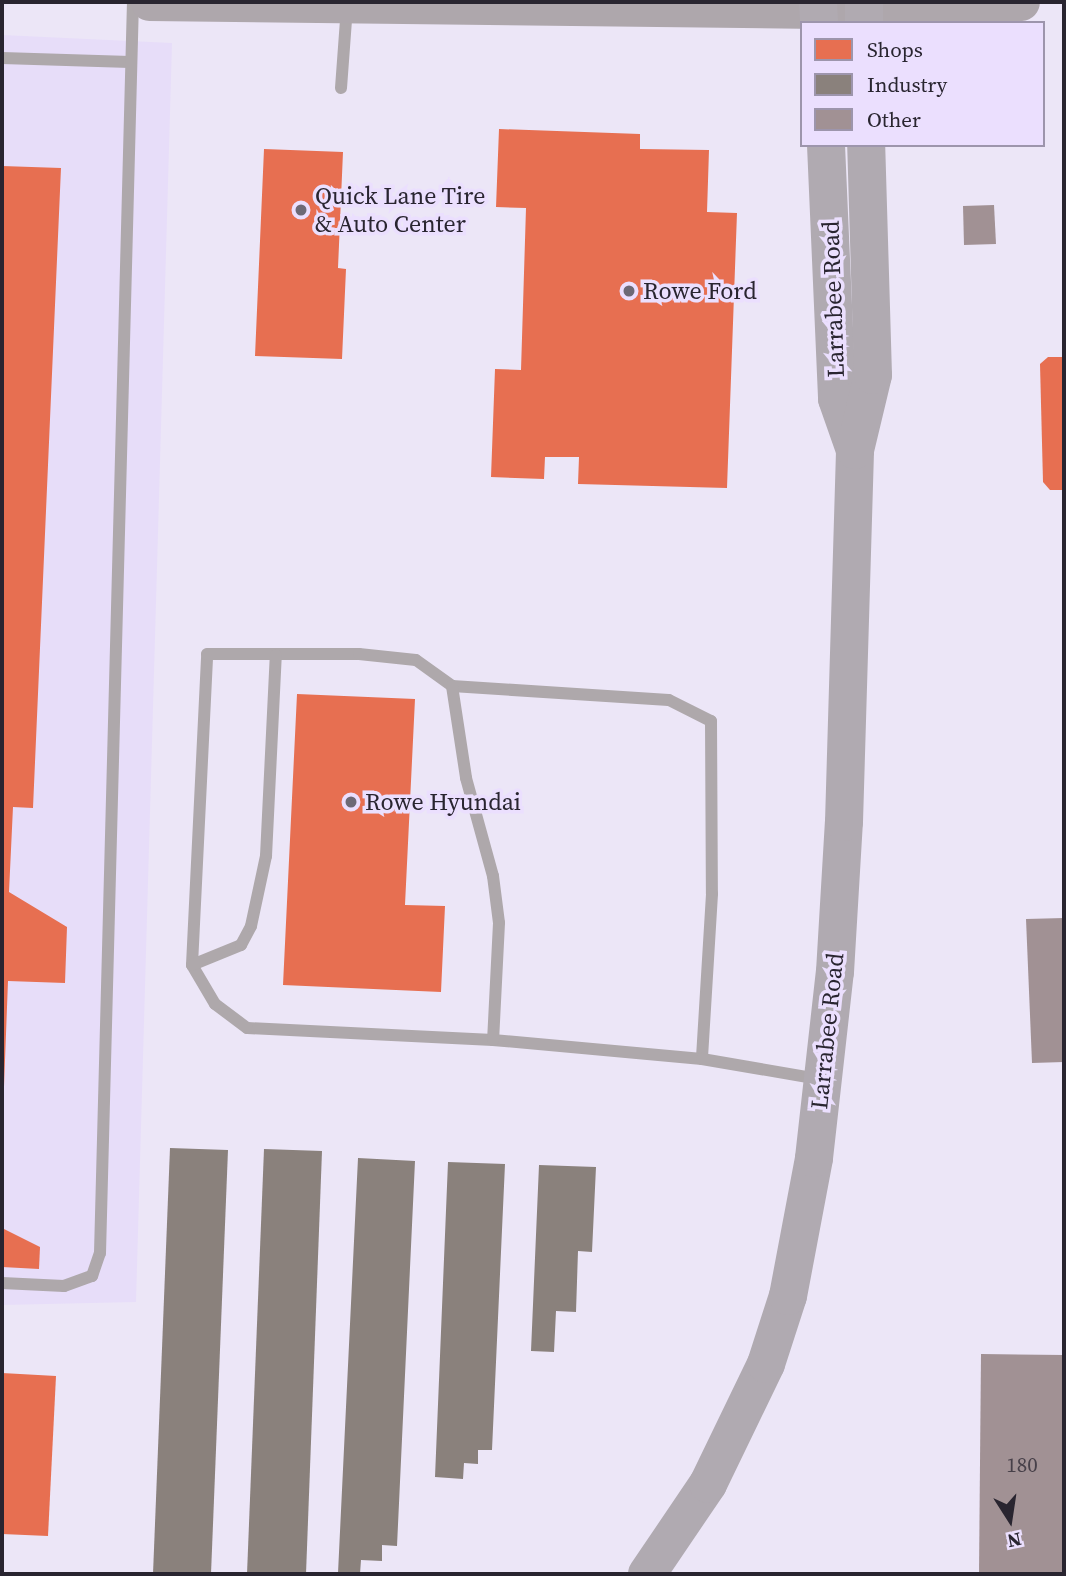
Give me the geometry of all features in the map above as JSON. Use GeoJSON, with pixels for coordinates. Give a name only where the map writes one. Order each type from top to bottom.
{"type":"FeatureCollection","features":[{"type":"Feature","properties":{"kind":"main road"},"geometry":{"type":"LineString","coordinates":[[149,2],[819,12],[1021,2]]}},
{"type":"Feature","properties":{"kind":"main road","name":"Larrabee Road"},"geometry":{"type":"LineString","coordinates":[[826,147],[836,399],[855,450]]}},
{"type":"Feature","properties":{"kind":"main road","name":"Larrabee Road"},"geometry":{"type":"LineString","coordinates":[[647,1574],[708,1485],[766,1364],[788,1296],[814,1158],[843,835],[855,450],[873,375],[866,147]]}},
{"type":"Feature","properties":{"kind":"lane"},"geometry":{"type":"LineString","coordinates":[[2,1283],[64,1286],[92,1276],[100,1253],[133,2]]}},
{"type":"Feature","properties":{"kind":"lane"},"geometry":{"type":"LineString","coordinates":[[341,88],[347,4]]}},
{"type":"Feature","properties":{"kind":"lane"},"geometry":{"type":"LineString","coordinates":[[2,58],[130,62]]}},
{"type":"Feature","properties":{"kind":"lane"},"geometry":{"type":"LineString","coordinates":[[702,1059],[712,894],[711,721],[670,700],[452,686],[416,660],[359,654],[207,654],[192,965],[215,1004],[247,1028],[493,1040],[702,1059],[822,1080]]}},
{"type":"Feature","properties":{"kind":"lane"},"geometry":{"type":"LineString","coordinates":[[192,965],[241,945],[251,926],[266,856],[276,655]]}},
{"type":"Feature","properties":{"kind":"lane"},"geometry":{"type":"LineString","coordinates":[[452,686],[466,778],[495,888],[499,923],[493,1040]]}},
{"type":"Feature","properties":{"kind":"shaded area"},"geometry":{"type":"Polygon","coordinates":[[[2,35],[172,43],[136,1302],[2,1305],[2,35]]]}},
{"type":"Feature","properties":{"kind":"building: Shops","name":"Rowe Ford"},"geometry":{"type":"Polygon","coordinates":[[[499,129],[640,134],[640,149],[709,150],[707,212],[737,213],[727,488],[578,484],[579,457],[545,457],[544,479],[491,477],[495,369],[521,370],[526,208],[496,207],[499,129]]]}},
{"type":"Feature","properties":{"kind":"building: Shops","name":"Quick Lane Tire & Auto Center"},"geometry":{"type":"Polygon","coordinates":[[[264,149],[343,152],[338,268],[346,269],[342,359],[255,356],[264,149]]]}},
{"type":"Feature","properties":{"kind":"building: Shops"},"geometry":{"type":"Polygon","coordinates":[[[2,166],[61,168],[33,808],[13,807],[9,892],[67,927],[65,983],[8,981],[4,1087],[2,166]]]}},
{"type":"Feature","properties":{"kind":"building: Shops"},"geometry":{"type":"Polygon","coordinates":[[[1048,357],[1064,357],[1064,490],[1050,490],[1043,482],[1040,364],[1048,357]]]}},
{"type":"Feature","properties":{"kind":"building: Shops","name":"Rowe Hyundai"},"geometry":{"type":"Polygon","coordinates":[[[297,694],[415,699],[405,905],[445,906],[441,992],[283,985],[297,694]]]}},
{"type":"Feature","properties":{"kind":"building: Shops"},"geometry":{"type":"Polygon","coordinates":[[[2,1228],[40,1247],[39,1269],[2,1267],[2,1228]]]}},
{"type":"Feature","properties":{"kind":"building: Shops"},"geometry":{"type":"Polygon","coordinates":[[[2,1373],[56,1376],[48,1536],[2,1534],[2,1373]]]}},
{"type":"Feature","properties":{"kind":"building: Industry"},"geometry":{"type":"Polygon","coordinates":[[[170,1148],[228,1150],[211,1574],[153,1574],[170,1148]]]}},
{"type":"Feature","properties":{"kind":"building: Industry"},"geometry":{"type":"Polygon","coordinates":[[[264,1149],[322,1151],[306,1574],[247,1574],[264,1149]]]}},
{"type":"Feature","properties":{"kind":"building: Industry"},"geometry":{"type":"Polygon","coordinates":[[[358,1158],[415,1161],[397,1546],[382,1545],[382,1561],[361,1560],[360,1574],[338,1573],[358,1158]]]}},
{"type":"Feature","properties":{"kind":"building: Industry"},"geometry":{"type":"Polygon","coordinates":[[[448,1162],[505,1164],[492,1450],[478,1450],[478,1464],[464,1463],[463,1479],[435,1477],[448,1162]]]}},
{"type":"Feature","properties":{"kind":"building: Industry"},"geometry":{"type":"Polygon","coordinates":[[[539,1165],[596,1167],[592,1252],[578,1251],[576,1312],[556,1311],[554,1352],[531,1351],[539,1165]]]}},
{"type":"Feature","properties":{"kind":"building: Other"},"geometry":{"type":"Polygon","coordinates":[[[994,205],[996,244],[964,245],[963,206],[994,205]]]}},
{"type":"Feature","properties":{"kind":"building: Other"},"geometry":{"type":"Polygon","coordinates":[[[1064,918],[1064,1062],[1032,1063],[1026,919],[1064,918]]]}},
{"type":"Feature","properties":{"kind":"building: Other"},"geometry":{"type":"Polygon","coordinates":[[[981,1354],[1064,1355],[1064,1574],[979,1574],[981,1354]]]}},
{"type":"Feature","properties":{"kind":"place","name":"Quick Lane Tire & Auto Center"},"geometry":{"type":"Point","coordinates":[301,210]}},
{"type":"Feature","properties":{"kind":"place","name":"Rowe Ford"},"geometry":{"type":"Point","coordinates":[629,291]}},
{"type":"Feature","properties":{"kind":"place","name":"Rowe Hyundai"},"geometry":{"type":"Point","coordinates":[351,802]}}]}
